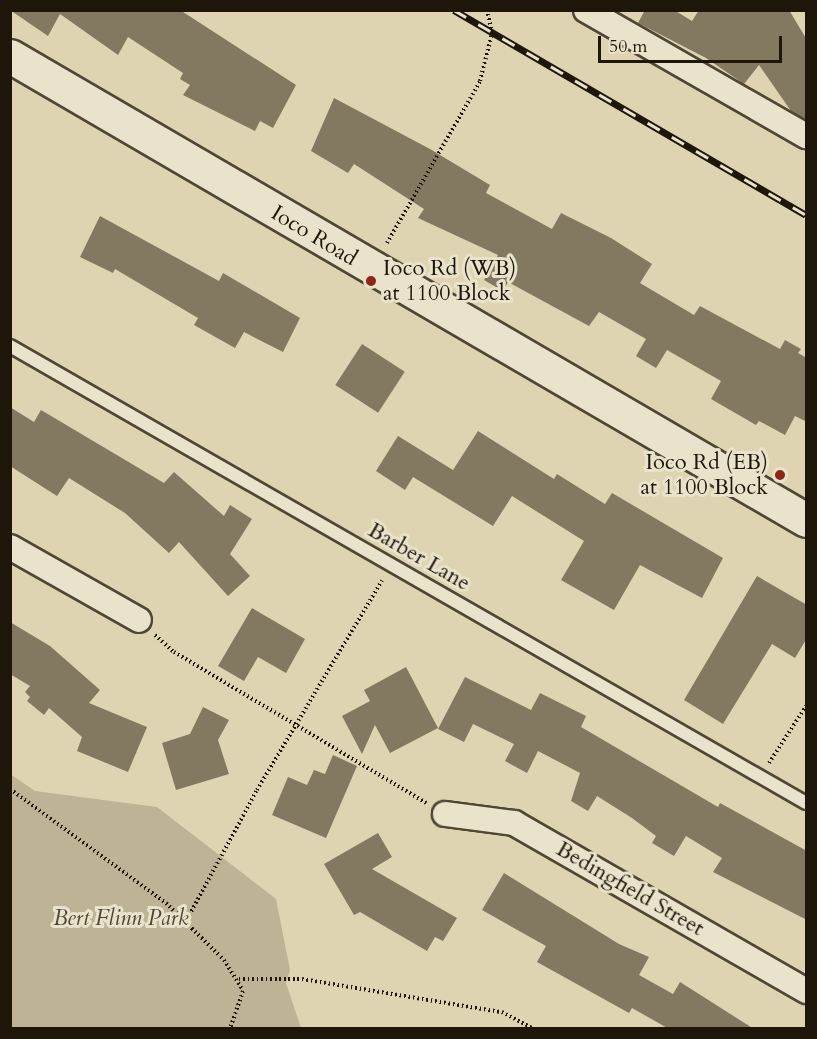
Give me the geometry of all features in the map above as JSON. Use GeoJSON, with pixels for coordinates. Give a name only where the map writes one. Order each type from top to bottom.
{"type":"FeatureCollection","features":[{"type":"Feature","properties":{"kind":"main road","name":"Ioco Road"},"geometry":{"type":"LineString","coordinates":[[10,56],[375,273],[807,520]]}},
{"type":"Feature","properties":{"kind":"street"},"geometry":{"type":"LineString","coordinates":[[585,10],[807,136]]}},
{"type":"Feature","properties":{"kind":"street"},"geometry":{"type":"LineString","coordinates":[[10,547],[139,620]]}},
{"type":"Feature","properties":{"kind":"street","name":"Bedingfield Street"},"geometry":{"type":"LineString","coordinates":[[445,814],[514,823],[807,991]]}},
{"type":"Feature","properties":{"kind":"lane","name":"Barber Lane"},"geometry":{"type":"LineString","coordinates":[[10,345],[807,803]]}},
{"type":"Feature","properties":{"kind":"path"},"geometry":{"type":"LineString","coordinates":[[375,273],[480,81],[492,33],[487,10]]}},
{"type":"Feature","properties":{"kind":"path"},"geometry":{"type":"LineString","coordinates":[[185,923],[381,582]]}},
{"type":"Feature","properties":{"kind":"path"},"geometry":{"type":"LineString","coordinates":[[139,620],[174,652],[445,814]]}},
{"type":"Feature","properties":{"kind":"path"},"geometry":{"type":"LineString","coordinates":[[780,744],[807,706]]}},
{"type":"Feature","properties":{"kind":"path"},"geometry":{"type":"LineString","coordinates":[[10,789],[166,903],[239,980],[241,1009],[230,1029]]}},
{"type":"Feature","properties":{"kind":"path"},"geometry":{"type":"LineString","coordinates":[[239,980],[303,979],[502,1012],[532,1029]]}},
{"type":"Feature","properties":{"kind":"green space","name":"Bert Flinn Park"},"geometry":{"type":"Polygon","coordinates":[[[10,774],[35,791],[157,807],[276,899],[290,970],[286,983],[301,1028],[11,1028],[10,774]]]}},
{"type":"Feature","properties":{"kind":"building"},"geometry":{"type":"Polygon","coordinates":[[[10,10],[180,10],[296,85],[273,128],[260,121],[255,131],[183,95],[190,85],[180,79],[183,73],[128,37],[118,55],[60,14],[48,36],[10,10]]]}},
{"type":"Feature","properties":{"kind":"building"},"geometry":{"type":"Polygon","coordinates":[[[645,10],[674,10],[692,21],[699,10],[789,10],[807,40],[807,120],[791,111],[759,65],[744,84],[706,58],[638,23],[645,10]]]}},
{"type":"Feature","properties":{"kind":"building"},"geometry":{"type":"Polygon","coordinates":[[[334,98],[430,149],[490,185],[486,193],[552,229],[561,213],[611,238],[652,264],[640,283],[694,315],[700,306],[780,349],[785,340],[801,349],[798,353],[807,358],[807,422],[795,416],[785,435],[759,421],[756,425],[711,399],[721,381],[667,350],[656,368],[636,356],[646,339],[599,312],[589,326],[508,282],[503,291],[484,280],[498,255],[418,218],[424,209],[354,164],[348,173],[311,151],[334,98]]]}},
{"type":"Feature","properties":{"kind":"building"},"geometry":{"type":"Polygon","coordinates":[[[100,216],[219,281],[223,273],[300,318],[283,352],[244,332],[235,348],[194,325],[198,318],[115,269],[113,273],[80,257],[100,216]]]}},
{"type":"Feature","properties":{"kind":"building"},"geometry":{"type":"Polygon","coordinates":[[[362,344],[405,372],[378,413],[335,385],[362,344]]]}},
{"type":"Feature","properties":{"kind":"building"},"geometry":{"type":"Polygon","coordinates":[[[10,407],[34,422],[41,410],[164,483],[174,472],[224,516],[230,505],[252,519],[230,554],[250,576],[228,596],[179,542],[169,553],[125,513],[69,478],[57,496],[10,466],[10,407]]]}},
{"type":"Feature","properties":{"kind":"building"},"geometry":{"type":"Polygon","coordinates":[[[478,431],[554,479],[557,474],[605,504],[612,493],[723,558],[702,598],[640,565],[614,610],[561,580],[584,541],[512,496],[493,526],[413,477],[405,490],[376,471],[398,436],[453,470],[478,431]]]}},
{"type":"Feature","properties":{"kind":"building"},"geometry":{"type":"Polygon","coordinates":[[[757,576],[807,605],[807,638],[795,658],[772,644],[723,724],[684,700],[757,576]]]}},
{"type":"Feature","properties":{"kind":"building"},"geometry":{"type":"Polygon","coordinates":[[[252,608],[305,639],[286,673],[258,657],[244,681],[218,666],[252,608]]]}},
{"type":"Feature","properties":{"kind":"building"},"geometry":{"type":"Polygon","coordinates":[[[10,622],[50,646],[100,690],[89,703],[147,727],[128,772],[77,751],[82,737],[49,708],[44,715],[27,701],[30,697],[25,692],[30,686],[10,674],[10,622]]]}},
{"type":"Feature","properties":{"kind":"building"},"geometry":{"type":"Polygon","coordinates":[[[406,667],[438,728],[390,753],[375,725],[362,754],[342,716],[370,701],[364,690],[406,667]]]}},
{"type":"Feature","properties":{"kind":"building"},"geometry":{"type":"Polygon","coordinates":[[[465,677],[531,710],[540,693],[586,716],[581,727],[718,807],[720,803],[807,851],[807,920],[713,872],[722,858],[686,836],[674,856],[652,843],[656,836],[597,796],[588,811],[571,801],[580,773],[538,751],[527,773],[505,761],[514,744],[473,724],[464,742],[438,729],[465,677]]]}},
{"type":"Feature","properties":{"kind":"building"},"geometry":{"type":"Polygon","coordinates":[[[203,707],[229,720],[218,740],[229,774],[176,790],[162,743],[190,734],[203,707]]]}},
{"type":"Feature","properties":{"kind":"building"},"geometry":{"type":"Polygon","coordinates":[[[333,755],[357,766],[326,838],[272,815],[288,777],[307,785],[314,770],[325,774],[333,755]]]}},
{"type":"Feature","properties":{"kind":"building"},"geometry":{"type":"Polygon","coordinates":[[[378,833],[392,857],[372,869],[457,918],[443,941],[435,937],[427,951],[360,912],[354,915],[324,864],[378,833]]]}},
{"type":"Feature","properties":{"kind":"building"},"geometry":{"type":"Polygon","coordinates":[[[504,873],[619,944],[649,957],[639,975],[673,994],[680,982],[754,1029],[669,1029],[632,1008],[629,1013],[537,962],[546,946],[482,910],[504,873]]]}},
{"type":"Feature","properties":{"kind":"railway"},"geometry":{"type":"LineString","coordinates":[[454,10],[806,215]]}},
{"type":"Feature","properties":{"kind":"place","name":"Ioco Rd (WB) at 1100 Block"},"geometry":{"type":"Point","coordinates":[371,281]}},
{"type":"Feature","properties":{"kind":"place","name":"Ioco Rd (EB) at 1100 Block"},"geometry":{"type":"Point","coordinates":[780,475]}}]}
